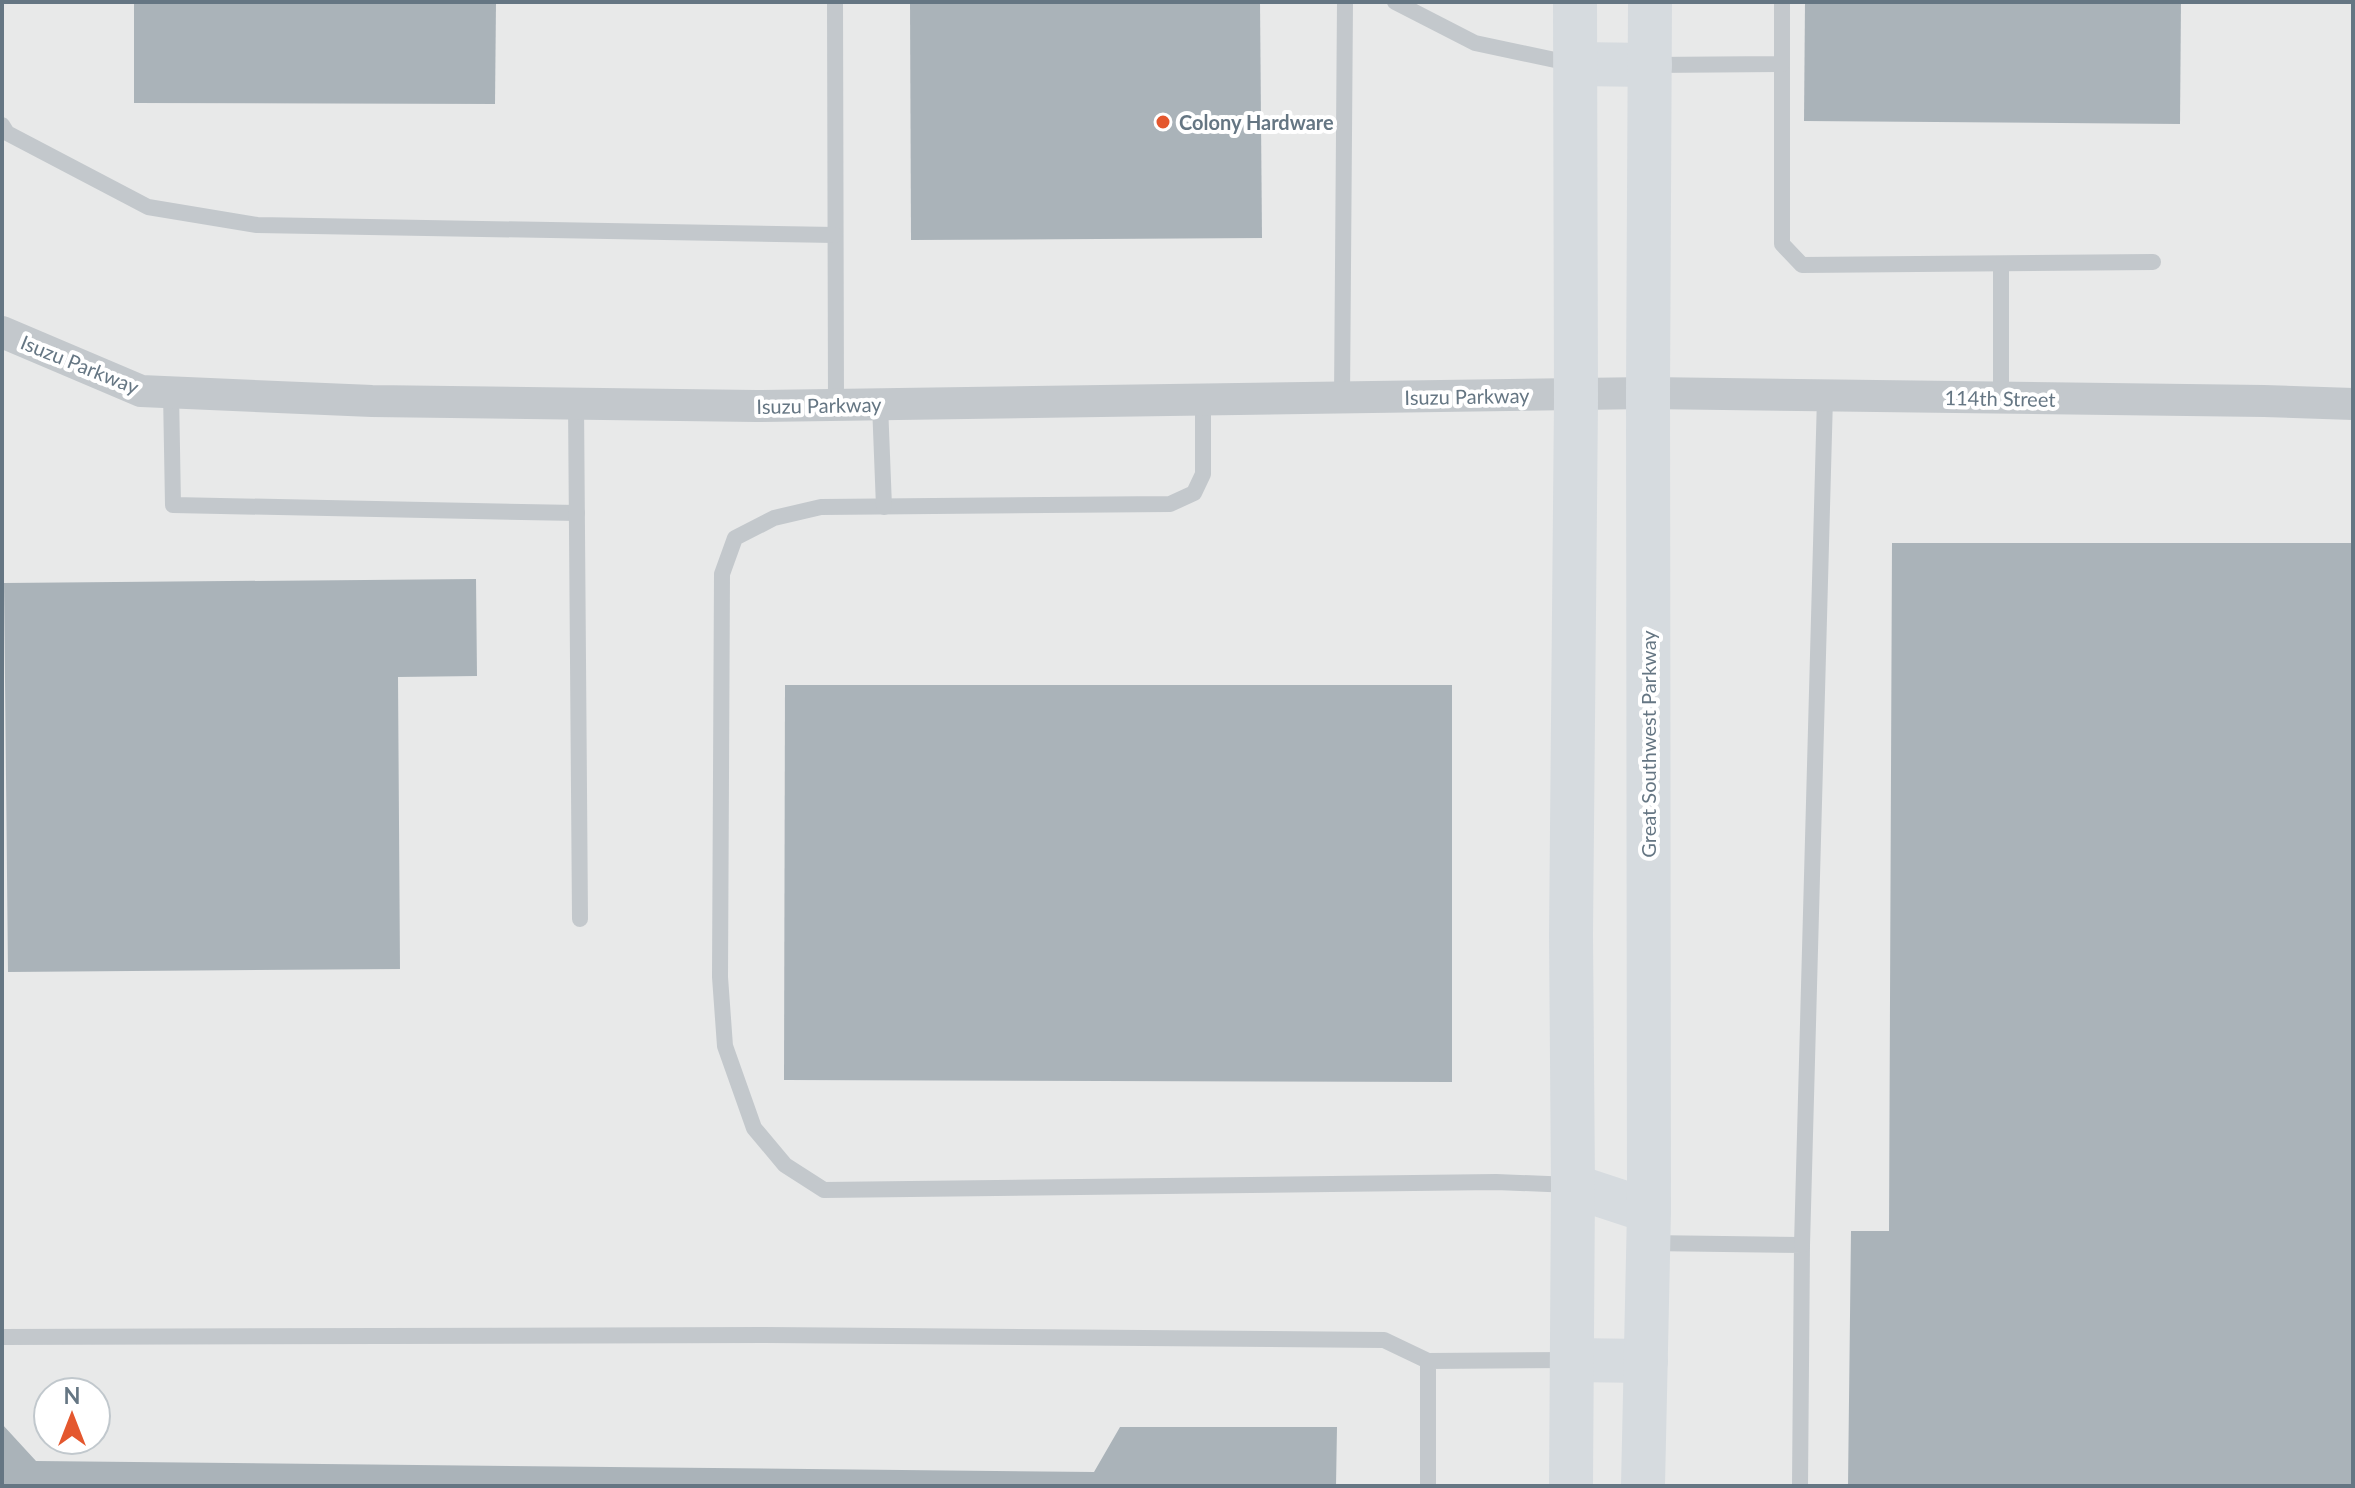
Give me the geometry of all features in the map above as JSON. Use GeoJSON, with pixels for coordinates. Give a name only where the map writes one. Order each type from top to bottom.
{"type":"FeatureCollection","features":[{"type":"Feature","properties":{"kind":"street"},"geometry":{"type":"LineString","coordinates":[[1571,1486],[1575,2]]}},
{"type":"Feature","properties":{"kind":"street","name":"Great Southwest Parkway"},"geometry":{"type":"LineString","coordinates":[[1643,1486],[1649,1227],[1650,2]]}},
{"type":"Feature","properties":{"kind":"street"},"geometry":{"type":"LineString","coordinates":[[1576,64],[1650,65]]}},
{"type":"Feature","properties":{"kind":"street","name":"Isuzu Parkway"},"geometry":{"type":"LineString","coordinates":[[2,332],[141,391],[372,401],[756,406],[1648,393]]}},
{"type":"Feature","properties":{"kind":"street","name":"114th Street"},"geometry":{"type":"LineString","coordinates":[[1648,393],[2353,404]]}},
{"type":"Feature","properties":{"kind":"street"},"geometry":{"type":"LineString","coordinates":[[1573,1186],[1649,1227]]}},
{"type":"Feature","properties":{"kind":"street"},"geometry":{"type":"LineString","coordinates":[[1572,1360],[1646,1361]]}},
{"type":"Feature","properties":{"kind":"lane"},"geometry":{"type":"LineString","coordinates":[[835,2],[836,405]]}},
{"type":"Feature","properties":{"kind":"lane"},"geometry":{"type":"LineString","coordinates":[[1342,398],[1345,2]]}},
{"type":"Feature","properties":{"kind":"lane"},"geometry":{"type":"LineString","coordinates":[[1395,2],[1475,43],[1576,64]]}},
{"type":"Feature","properties":{"kind":"lane"},"geometry":{"type":"LineString","coordinates":[[1782,2],[1782,244],[1802,265],[2153,262]]}},
{"type":"Feature","properties":{"kind":"lane"},"geometry":{"type":"LineString","coordinates":[[1650,65],[1782,64]]}},
{"type":"Feature","properties":{"kind":"lane"},"geometry":{"type":"LineString","coordinates":[[2,125],[7,133],[148,207],[257,225],[835,235]]}},
{"type":"Feature","properties":{"kind":"lane"},"geometry":{"type":"LineString","coordinates":[[2001,264],[2001,398]]}},
{"type":"Feature","properties":{"kind":"lane"},"geometry":{"type":"LineString","coordinates":[[171,392],[173,505],[577,513]]}},
{"type":"Feature","properties":{"kind":"lane"},"geometry":{"type":"LineString","coordinates":[[1800,1486],[1802,1245],[1825,397]]}},
{"type":"Feature","properties":{"kind":"lane"},"geometry":{"type":"LineString","coordinates":[[1203,400],[1203,474],[1194,493],[1170,504],[821,507],[774,518],[735,538],[722,574],[720,977],[725,1046],[754,1128],[785,1165],[824,1190],[1496,1182],[1573,1186]]}},
{"type":"Feature","properties":{"kind":"lane"},"geometry":{"type":"LineString","coordinates":[[576,403],[580,919]]}},
{"type":"Feature","properties":{"kind":"lane"},"geometry":{"type":"LineString","coordinates":[[880,404],[884,507]]}},
{"type":"Feature","properties":{"kind":"lane"},"geometry":{"type":"LineString","coordinates":[[1649,1227],[1802,1245]]}},
{"type":"Feature","properties":{"kind":"lane"},"geometry":{"type":"LineString","coordinates":[[2,1337],[781,1335],[1384,1340],[1428,1361],[1572,1360]]}},
{"type":"Feature","properties":{"kind":"lane"},"geometry":{"type":"LineString","coordinates":[[1428,1361],[1428,1486]]}},
{"type":"Feature","properties":{"kind":"shaded area"},"geometry":{"type":"Polygon","coordinates":[[[2,2],[2353,2],[2353,1486],[2,1486],[2,2]]]}},
{"type":"Feature","properties":{"kind":"building"},"geometry":{"type":"Polygon","coordinates":[[[134,2],[496,2],[495,104],[134,103],[134,2]]]}},
{"type":"Feature","properties":{"kind":"building"},"geometry":{"type":"Polygon","coordinates":[[[910,2],[1260,2],[1262,238],[911,240],[910,2]]]}},
{"type":"Feature","properties":{"kind":"building"},"geometry":{"type":"Polygon","coordinates":[[[1805,2],[2181,2],[2180,124],[1804,121],[1805,2]]]}},
{"type":"Feature","properties":{"kind":"building"},"geometry":{"type":"Polygon","coordinates":[[[1892,543],[2353,543],[2353,1486],[1848,1486],[1851,1231],[1889,1231],[1892,543]]]}},
{"type":"Feature","properties":{"kind":"building"},"geometry":{"type":"Polygon","coordinates":[[[476,579],[477,676],[398,677],[400,969],[8,972],[4,583],[476,579]]]}},
{"type":"Feature","properties":{"kind":"building"},"geometry":{"type":"Polygon","coordinates":[[[785,685],[1452,685],[1452,1082],[784,1080],[785,685]]]}},
{"type":"Feature","properties":{"kind":"building"},"geometry":{"type":"Polygon","coordinates":[[[2,1424],[36,1461],[1094,1472],[1120,1427],[1337,1427],[1336,1486],[2,1486],[2,1424]]]}},
{"type":"Feature","properties":{"kind":"place","name":"Colony Hardware"},"geometry":{"type":"Point","coordinates":[1163,122]}}]}
